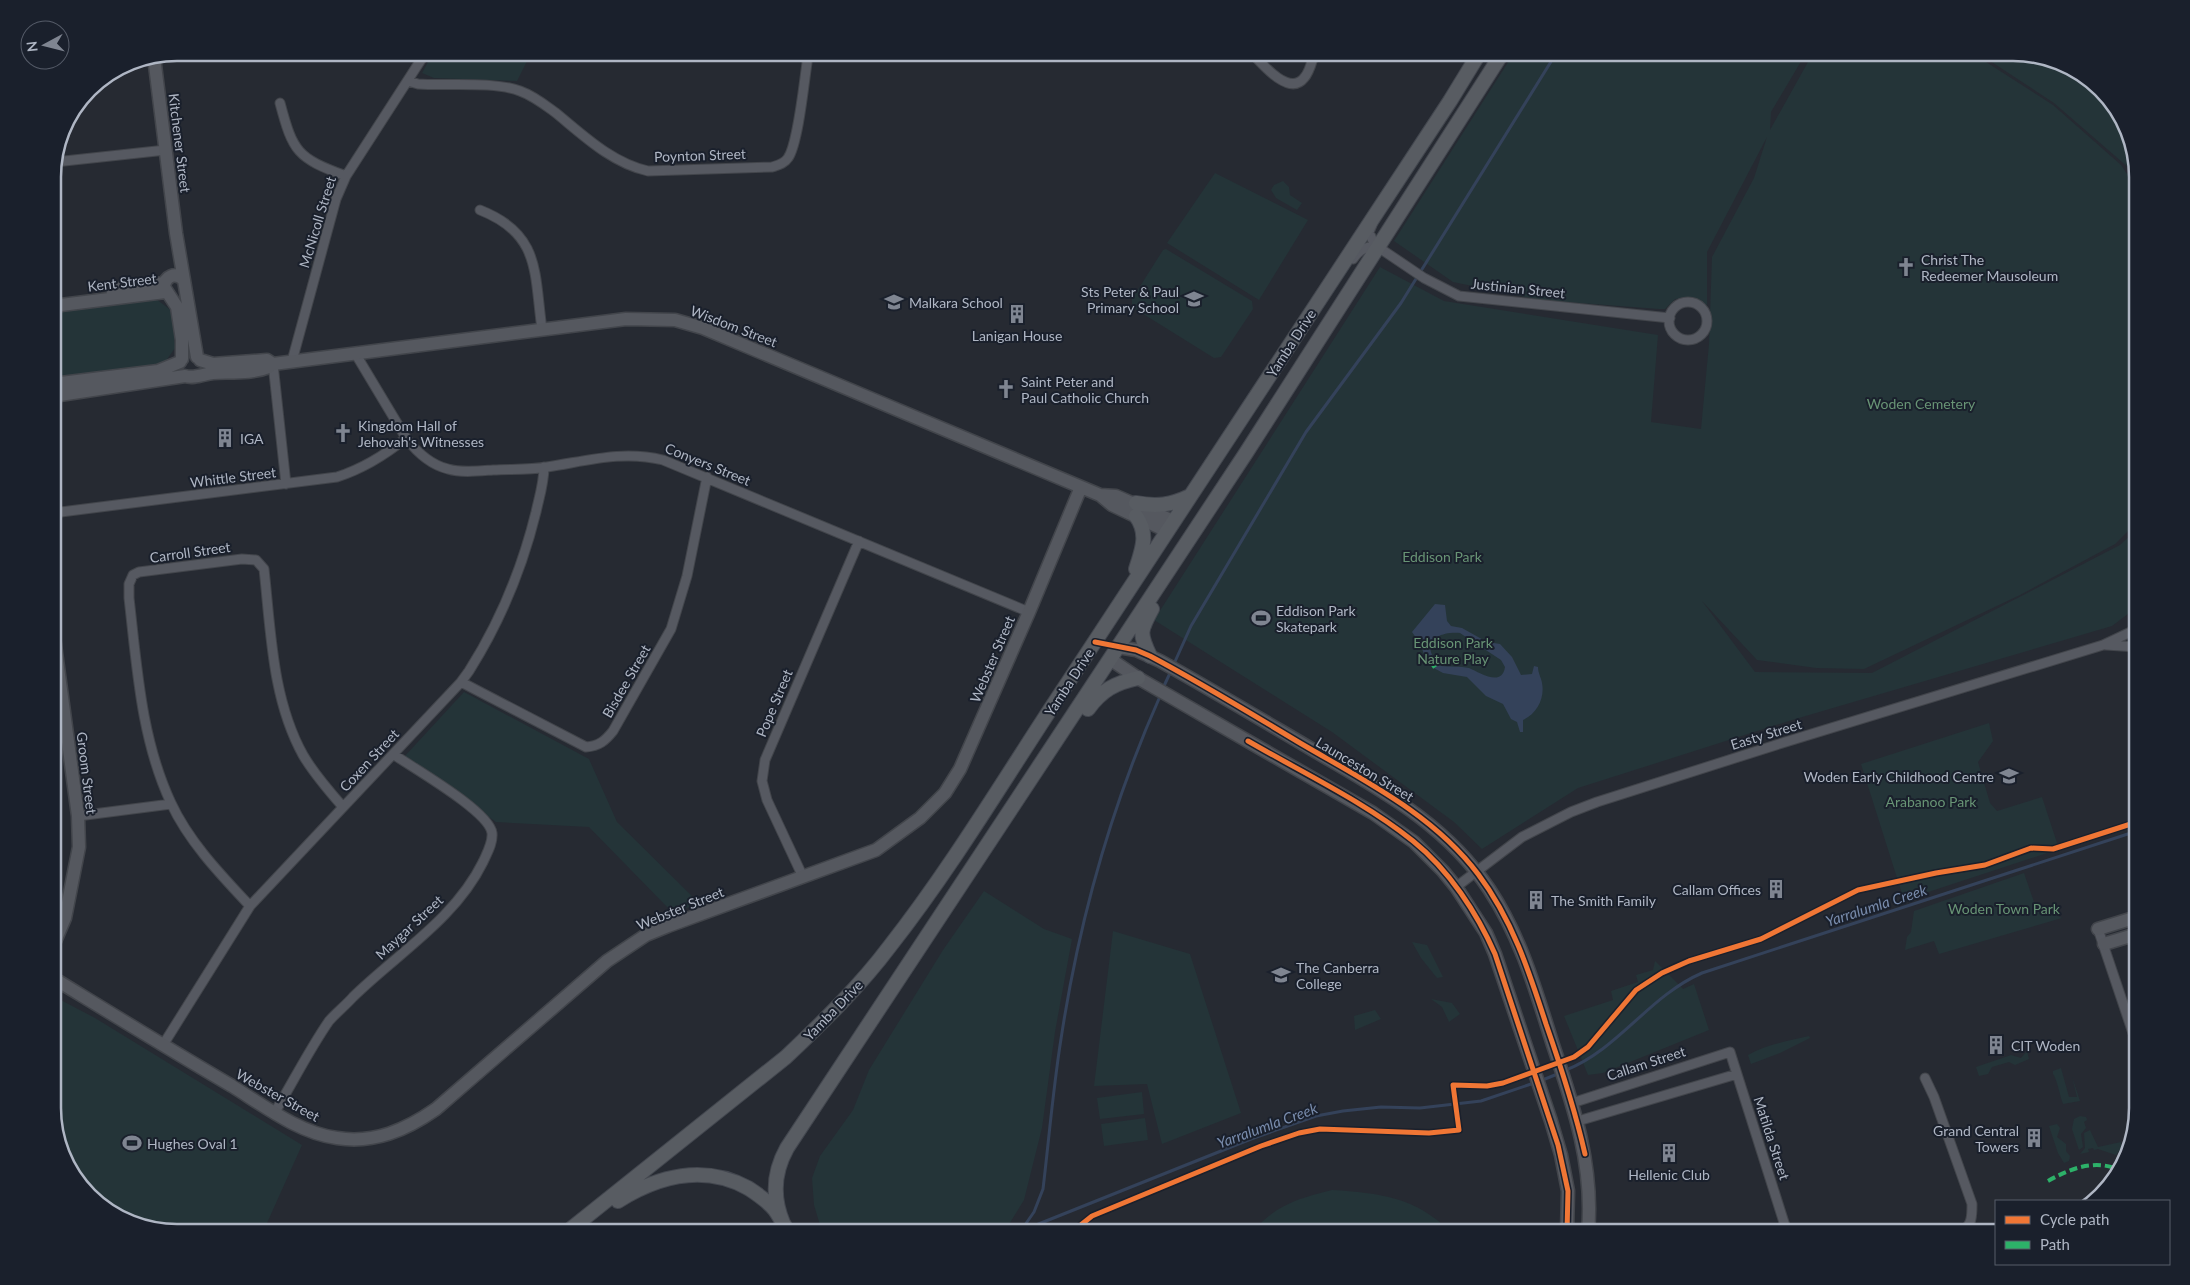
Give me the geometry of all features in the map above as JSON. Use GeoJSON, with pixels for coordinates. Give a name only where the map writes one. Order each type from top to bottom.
{"type":"FeatureCollection","features":[{"type":"Feature","properties":{"kind":"main road","name":"Yamba Drive"},"geometry":{"type":"LineString","coordinates":[[578,1224],[786,1057],[818,1027],[889,948],[920,906],[1095,642],[1474,61]]}},
{"type":"Feature","properties":{"kind":"main road","name":"Yamba Drive"},"geometry":{"type":"LineString","coordinates":[[784,1224],[777,1206],[775,1182],[778,1167],[787,1148],[1189,540],[1497,61]]}},
{"type":"Feature","properties":{"kind":"main road","name":"Kitchener Street"},"geometry":{"type":"LineString","coordinates":[[155,63],[176,233],[199,359]]}},
{"type":"Feature","properties":{"kind":"main road","name":"Kitchener Street"},"geometry":{"type":"LineString","coordinates":[[176,233],[168,287],[177,307],[180,320],[181,361]]}},
{"type":"Feature","properties":{"kind":"main road"},"geometry":{"type":"LineString","coordinates":[[177,275],[185,284],[181,296],[168,287],[177,275]]}},
{"type":"Feature","properties":{"kind":"main road","name":"Kent Street"},"geometry":{"type":"LineString","coordinates":[[61,297],[168,287]]}},
{"type":"Feature","properties":{"kind":"main road","name":"Kent Street"},"geometry":{"type":"LineString","coordinates":[[61,305],[168,287]]}},
{"type":"Feature","properties":{"kind":"main road","name":"Wisdom Street"},"geometry":{"type":"LineString","coordinates":[[61,395],[190,376],[268,368],[273,364],[292,361],[542,329],[626,319],[675,320],[703,328],[1100,494],[1112,505],[1136,510],[1170,526]]}},
{"type":"Feature","properties":{"kind":"main road"},"geometry":{"type":"LineString","coordinates":[[61,383],[158,371],[190,355],[199,359],[202,368],[190,376],[180,371],[181,361]]}},
{"type":"Feature","properties":{"kind":"main road","name":"Wisdom Street"},"geometry":{"type":"LineString","coordinates":[[199,359],[213,364],[267,360],[273,364]]}},
{"type":"Feature","properties":{"kind":"main road","name":"Webster Street"},"geometry":{"type":"LineString","coordinates":[[61,983],[275,1112],[320,1135],[338,1139],[367,1139],[398,1131],[417,1122],[436,1109],[607,961],[627,947],[668,926],[876,850],[920,818],[945,793],[960,769],[1029,612],[1081,487]]}},
{"type":"Feature","properties":{"kind":"main road"},"geometry":{"type":"LineString","coordinates":[[1128,591],[1143,548],[1145,534],[1136,510],[1152,506],[1169,505],[1190,496]]}},
{"type":"Feature","properties":{"kind":"main road"},"geometry":{"type":"LineString","coordinates":[[1170,526],[1189,540]]}},
{"type":"Feature","properties":{"kind":"main road"},"geometry":{"type":"LineString","coordinates":[[1155,658],[1141,636],[1142,628],[1158,600],[1166,574]]}},
{"type":"Feature","properties":{"kind":"main road"},"geometry":{"type":"LineString","coordinates":[[1095,642],[1118,647]]}},
{"type":"Feature","properties":{"kind":"main road"},"geometry":{"type":"LineString","coordinates":[[1095,642],[1110,659],[1144,682],[1373,813],[1414,842],[1443,871],[1486,933],[1495,954],[1558,1145],[1568,1191],[1567,1224]]}},
{"type":"Feature","properties":{"kind":"main road","name":"Launceston Street"},"geometry":{"type":"LineString","coordinates":[[1118,647],[1136,650],[1155,658],[1386,793],[1426,820],[1477,872],[1512,929],[1523,953],[1578,1121],[1588,1179],[1588,1224]]}},
{"type":"Feature","properties":{"kind":"main road"},"geometry":{"type":"LineString","coordinates":[[1051,749],[1073,728],[1098,695],[1120,682],[1144,682]]}},
{"type":"Feature","properties":{"kind":"main road","name":"Groom Street"},"geometry":{"type":"LineString","coordinates":[[61,690],[78,816],[79,848],[74,880],[61,927]]}},
{"type":"Feature","properties":{"kind":"main road"},"geometry":{"type":"LineString","coordinates":[[2098,929],[2129,920]]}},
{"type":"Feature","properties":{"kind":"main road"},"geometry":{"type":"LineString","coordinates":[[2104,944],[2129,937]]}},
{"type":"Feature","properties":{"kind":"main road"},"geometry":{"type":"LineString","coordinates":[[581,1224],[637,1190],[670,1178],[695,1174],[723,1178],[751,1190],[771,1205],[783,1224]]}},
{"type":"Feature","properties":{"kind":"street","name":"McNicoll Street"},"geometry":{"type":"LineString","coordinates":[[292,361],[336,199],[346,176],[420,61]]}},
{"type":"Feature","properties":{"kind":"street","name":"Poynton Street"},"geometry":{"type":"LineString","coordinates":[[408,80],[418,84],[504,87],[521,91],[540,101],[617,160],[634,168],[648,171],[772,167],[783,163],[789,157],[794,144],[807,61]]}},
{"type":"Feature","properties":{"kind":"street"},"geometry":{"type":"LineString","coordinates":[[1260,61],[1278,78],[1288,83],[1294,83],[1305,77],[1311,61]]}},
{"type":"Feature","properties":{"kind":"street"},"geometry":{"type":"LineString","coordinates":[[280,103],[288,132],[297,151],[310,161],[346,176]]}},
{"type":"Feature","properties":{"kind":"street"},"geometry":{"type":"LineString","coordinates":[[62,161],[166,150]]}},
{"type":"Feature","properties":{"kind":"street"},"geometry":{"type":"LineString","coordinates":[[480,210],[496,216],[511,226],[524,240],[532,254],[542,329]]}},
{"type":"Feature","properties":{"kind":"street"},"geometry":{"type":"LineString","coordinates":[[1378,211],[1370,232],[1372,240],[1378,247]]}},
{"type":"Feature","properties":{"kind":"street"},"geometry":{"type":"LineString","coordinates":[[1336,274],[1350,264],[1359,250],[1369,246],[1378,247]]}},
{"type":"Feature","properties":{"kind":"street","name":"Justinian Street"},"geometry":{"type":"LineString","coordinates":[[1378,247],[1424,278],[1459,296],[1670,318]]}},
{"type":"Feature","properties":{"kind":"street"},"geometry":{"type":"LineString","coordinates":[[1693,302],[1706,313],[1707,325],[1701,335],[1694,339],[1685,340],[1673,332],[1670,318],[1678,305],[1693,302]]}},
{"type":"Feature","properties":{"kind":"street","name":"Conyers Street"},"geometry":{"type":"LineString","coordinates":[[355,353],[415,450],[434,463],[449,470],[479,471],[544,467],[619,455],[643,455],[663,460],[707,477],[1029,612]]}},
{"type":"Feature","properties":{"kind":"street"},"geometry":{"type":"LineString","coordinates":[[273,364],[286,484]]}},
{"type":"Feature","properties":{"kind":"street","name":"Whittle Street"},"geometry":{"type":"LineString","coordinates":[[61,512],[337,477],[375,460],[406,438]]}},
{"type":"Feature","properties":{"kind":"street","name":"Coxen Street"},"geometry":{"type":"LineString","coordinates":[[163,1045],[250,906],[461,682],[478,656],[514,585],[532,529],[544,478],[544,467]]}},
{"type":"Feature","properties":{"kind":"street","name":"Bisdee Street"},"geometry":{"type":"LineString","coordinates":[[461,682],[586,747],[596,746],[605,740],[613,731],[672,629],[687,576],[707,477]]}},
{"type":"Feature","properties":{"kind":"street","name":"Pope Street"},"geometry":{"type":"LineString","coordinates":[[803,877],[767,800],[762,781],[766,760],[859,542]]}},
{"type":"Feature","properties":{"kind":"street","name":"Carroll Street"},"geometry":{"type":"LineString","coordinates":[[250,906],[204,854],[171,804],[148,739],[142,708],[129,598],[129,584],[133,575],[139,572],[242,559],[256,560],[264,569],[277,680],[283,706],[293,735],[304,757],[343,807]]}},
{"type":"Feature","properties":{"kind":"street","name":"Easty Street"},"geometry":{"type":"LineString","coordinates":[[1456,888],[1522,837],[1571,812],[1597,802],[2103,645],[2129,633]]}},
{"type":"Feature","properties":{"kind":"street","name":"Easty Street"},"geometry":{"type":"LineString","coordinates":[[2103,645],[2129,647]]}},
{"type":"Feature","properties":{"kind":"street","name":"Maygar Street"},"geometry":{"type":"LineString","coordinates":[[275,1112],[330,1021],[362,989],[442,919],[459,900],[476,875],[490,846],[492,832],[486,819],[472,807],[393,754]]}},
{"type":"Feature","properties":{"kind":"street"},"geometry":{"type":"LineString","coordinates":[[78,816],[171,804]]}},
{"type":"Feature","properties":{"kind":"street"},"geometry":{"type":"LineString","coordinates":[[2098,929],[2129,1019]]}},
{"type":"Feature","properties":{"kind":"street","name":"Matilda Street"},"geometry":{"type":"LineString","coordinates":[[1730,1052],[1784,1224]]}},
{"type":"Feature","properties":{"kind":"street","name":"Callam Street"},"geometry":{"type":"LineString","coordinates":[[1572,1103],[1730,1052]]}},
{"type":"Feature","properties":{"kind":"street"},"geometry":{"type":"LineString","coordinates":[[1578,1121],[1737,1074]]}},
{"type":"Feature","properties":{"kind":"street"},"geometry":{"type":"LineString","coordinates":[[1926,1078],[1972,1204],[1970,1224]]}},
{"type":"Feature","properties":{"kind":"green space"},"geometry":{"type":"Polygon","coordinates":[[[429,61],[527,61],[517,81],[434,78],[422,73],[429,61]]]}},
{"type":"Feature","properties":{"kind":"green space"},"geometry":{"type":"Polygon","coordinates":[[[1509,61],[1801,61],[1771,112],[1770,130],[1809,61],[1984,61],[2053,105],[2121,165],[2127,174],[2129,172],[2129,530],[2115,544],[2020,595],[1864,669],[1816,668],[1757,660],[1702,601],[1755,672],[1872,673],[2120,545],[2129,537],[2129,613],[2112,626],[1792,720],[1578,788],[1482,849],[1454,822],[1332,732],[1154,620],[1380,267],[1444,301],[1658,335],[1651,422],[1701,429],[1709,344],[1712,257],[1754,178],[1767,137],[1707,252],[1707,305],[1689,298],[1675,299],[1665,309],[1540,300],[1453,282],[1394,241],[1509,61]]]}},
{"type":"Feature","properties":{"kind":"green space"},"geometry":{"type":"Polygon","coordinates":[[[1990,61],[2028,62],[2043,65],[2071,77],[2083,85],[2100,101],[2117,126],[2123,140],[2129,168],[2054,103],[1990,61]]]}},
{"type":"Feature","properties":{"kind":"green space"},"geometry":{"type":"Polygon","coordinates":[[[1215,173],[1308,220],[1259,300],[1167,243],[1215,173]]]}},
{"type":"Feature","properties":{"kind":"green space"},"geometry":{"type":"Polygon","coordinates":[[[1283,181],[1289,187],[1290,195],[1302,203],[1297,210],[1276,198],[1271,190],[1274,185],[1283,181]]]}},
{"type":"Feature","properties":{"kind":"green space"},"geometry":{"type":"Polygon","coordinates":[[[1166,249],[1252,301],[1253,309],[1221,357],[1214,358],[1132,307],[1132,299],[1163,250],[1166,249]]]}},
{"type":"Feature","properties":{"kind":"green space"},"geometry":{"type":"Polygon","coordinates":[[[156,299],[172,311],[175,348],[163,365],[61,377],[61,311],[156,299]]]}},
{"type":"Feature","properties":{"kind":"green space"},"geometry":{"type":"Polygon","coordinates":[[[464,692],[589,759],[617,822],[700,904],[672,912],[589,827],[496,822],[404,757],[464,692]]]}},
{"type":"Feature","properties":{"kind":"green space","name":"Arabanoo Park"},"geometry":{"type":"Polygon","coordinates":[[[1989,723],[1993,741],[1978,762],[1990,803],[1997,811],[2042,797],[2059,849],[1904,900],[1861,764],[1989,723]]]}},
{"type":"Feature","properties":{"kind":"green space","name":"Woden Town Park"},"geometry":{"type":"Polygon","coordinates":[[[2024,873],[2035,905],[2062,918],[1939,954],[1934,941],[1905,950],[1907,937],[1911,932],[1914,911],[2024,873]]]}},
{"type":"Feature","properties":{"kind":"green space"},"geometry":{"type":"Polygon","coordinates":[[[984,891],[1044,929],[1072,939],[1055,1032],[1042,1128],[1024,1200],[1009,1224],[820,1224],[814,1205],[812,1178],[820,1156],[853,1110],[869,1070],[943,950],[984,891]]]}},
{"type":"Feature","properties":{"kind":"green space"},"geometry":{"type":"Polygon","coordinates":[[[1113,931],[1190,954],[1241,1113],[1162,1144],[1147,1084],[1094,1086],[1113,931]]]}},
{"type":"Feature","properties":{"kind":"green space"},"geometry":{"type":"Polygon","coordinates":[[[1412,942],[1427,945],[1443,977],[1437,978],[1421,958],[1412,942]]]}},
{"type":"Feature","properties":{"kind":"green space"},"geometry":{"type":"Polygon","coordinates":[[[1655,961],[1683,989],[1694,984],[1709,1030],[1603,1073],[1588,1075],[1564,1016],[1613,1000],[1611,991],[1638,982],[1636,975],[1653,970],[1655,961]]]}},
{"type":"Feature","properties":{"kind":"green space"},"geometry":{"type":"Polygon","coordinates":[[[1431,999],[1452,1003],[1460,1014],[1449,1022],[1442,1007],[1431,999]]]}},
{"type":"Feature","properties":{"kind":"green space"},"geometry":{"type":"Polygon","coordinates":[[[61,1000],[95,1018],[302,1145],[267,1224],[162,1223],[147,1220],[119,1208],[95,1190],[85,1178],[70,1152],[65,1138],[61,1115],[61,1000]]]}},
{"type":"Feature","properties":{"kind":"green space"},"geometry":{"type":"Polygon","coordinates":[[[1375,1010],[1381,1019],[1355,1030],[1354,1016],[1375,1010]]]}},
{"type":"Feature","properties":{"kind":"green space"},"geometry":{"type":"Polygon","coordinates":[[[1809,1036],[1810,1038],[1780,1053],[1751,1064],[1748,1055],[1755,1051],[1778,1043],[1809,1036]]]}},
{"type":"Feature","properties":{"kind":"green space"},"geometry":{"type":"Polygon","coordinates":[[[2027,1051],[2029,1059],[2015,1065],[2009,1062],[1992,1067],[1988,1074],[1979,1076],[1976,1067],[2011,1055],[2021,1058],[2027,1051]]]}},
{"type":"Feature","properties":{"kind":"green space"},"geometry":{"type":"Polygon","coordinates":[[[2061,1068],[2069,1097],[2077,1097],[2072,1077],[2080,1101],[2063,1104],[2053,1074],[2053,1071],[2061,1068]]]}},
{"type":"Feature","properties":{"kind":"green space"},"geometry":{"type":"Polygon","coordinates":[[[1142,1092],[1144,1114],[1100,1119],[1097,1098],[1142,1092]]]}},
{"type":"Feature","properties":{"kind":"green space"},"geometry":{"type":"Polygon","coordinates":[[[2080,1116],[2086,1117],[2087,1120],[2084,1122],[2086,1128],[2081,1134],[2083,1147],[2079,1150],[2072,1129],[2074,1119],[2080,1116]]]}},
{"type":"Feature","properties":{"kind":"green space"},"geometry":{"type":"Polygon","coordinates":[[[1145,1118],[1148,1140],[1104,1146],[1101,1124],[1145,1118]]]}},
{"type":"Feature","properties":{"kind":"green space"},"geometry":{"type":"Polygon","coordinates":[[[2057,1124],[2060,1128],[2057,1137],[2066,1144],[2066,1151],[2070,1156],[2069,1161],[2064,1163],[2058,1153],[2049,1126],[2057,1124]]]}},
{"type":"Feature","properties":{"kind":"green space"},"geometry":{"type":"Polygon","coordinates":[[[2090,1130],[2098,1147],[2121,1142],[2121,1150],[2116,1155],[2098,1149],[2094,1150],[2093,1148],[2088,1149],[2089,1152],[2080,1154],[2085,1148],[2084,1133],[2090,1130]]]}},
{"type":"Feature","properties":{"kind":"green space"},"geometry":{"type":"Polygon","coordinates":[[[1332,1190],[1381,1195],[1410,1204],[1442,1224],[1260,1224],[1279,1209],[1309,1196],[1332,1190]]]}},
{"type":"Feature","properties":{"kind":"water"},"geometry":{"type":"Polygon","coordinates":[[[1435,604],[1445,605],[1447,621],[1451,626],[1462,628],[1487,642],[1500,644],[1512,657],[1521,675],[1532,674],[1534,666],[1538,667],[1543,689],[1541,700],[1536,710],[1523,720],[1523,732],[1520,732],[1517,722],[1511,719],[1503,704],[1486,696],[1467,677],[1443,673],[1432,667],[1425,658],[1421,645],[1412,632],[1435,604]],[[1460,633],[1443,634],[1432,641],[1430,646],[1434,659],[1441,666],[1469,668],[1495,678],[1500,677],[1505,667],[1501,660],[1460,633]]]}},
{"type":"Feature","properties":{"kind":"waterway"},"geometry":{"type":"LineString","coordinates":[[1173,666],[1191,626],[1306,432],[1401,303],[1551,61]]}},
{"type":"Feature","properties":{"kind":"waterway"},"geometry":{"type":"LineString","coordinates":[[1163,688],[1171,671]]}},
{"type":"Feature","properties":{"kind":"waterway"},"geometry":{"type":"LineString","coordinates":[[1026,1224],[1034,1212],[1043,1189],[1053,1095],[1068,995],[1077,950],[1099,863],[1127,778],[1161,694]]}},
{"type":"Feature","properties":{"kind":"waterway","name":"Yarralumla Creek"},"geometry":{"type":"LineString","coordinates":[[1566,1070],[1585,1061],[1602,1049],[1666,995],[1702,973],[2129,834]]}},
{"type":"Feature","properties":{"kind":"waterway","name":"Yarralumla Creek"},"geometry":{"type":"LineString","coordinates":[[1540,1081],[1560,1073]]}},
{"type":"Feature","properties":{"kind":"waterway","name":"Yarralumla Creek"},"geometry":{"type":"LineString","coordinates":[[1038,1224],[1251,1139],[1316,1116],[1381,1107],[1420,1108],[1481,1101],[1534,1083]]}},
{"type":"Feature","properties":{"kind":"marked path"},"geometry":{"type":"LineString","coordinates":[[1432,667],[1438,663]]}},
{"type":"Feature","properties":{"kind":"marked path"},"geometry":{"type":"LineString","coordinates":[[2048,1181],[2065,1172],[2083,1166],[2101,1165],[2112,1167]]}},
{"type":"Feature","properties":{"kind":"cycle path"},"geometry":{"type":"LineString","coordinates":[[1095,642],[1136,650],[1207,687],[1396,800],[1440,833],[1460,853],[1490,891],[1501,909],[1518,946],[1562,1072],[1585,1154]]}},
{"type":"Feature","properties":{"kind":"cycle path"},"geometry":{"type":"LineString","coordinates":[[1248,741],[1353,800],[1413,841],[1438,865],[1471,908],[1495,954],[1558,1145],[1568,1191],[1567,1224]]}},
{"type":"Feature","properties":{"kind":"cycle path"},"geometry":{"type":"LineString","coordinates":[[1082,1224],[1092,1216],[1261,1146],[1299,1133],[1320,1129],[1429,1133],[1459,1130],[1453,1085],[1487,1086],[1503,1083],[1574,1057],[1588,1047],[1636,990],[1662,973],[1689,961],[1761,939],[1858,890],[1936,873],[1985,865],[2031,848],[2053,849],[2129,825]]}},
{"type":"Feature","properties":{"kind":"place","name":"Christ The Redeemer Mausoleum"},"geometry":{"type":"Point","coordinates":[1906,267]}},
{"type":"Feature","properties":{"kind":"place","name":"Sts Peter & Paul Primary School"},"geometry":{"type":"Point","coordinates":[1194,299]}},
{"type":"Feature","properties":{"kind":"place","name":"Malkara School"},"geometry":{"type":"Point","coordinates":[894,302]}},
{"type":"Feature","properties":{"kind":"place","name":"Lanigan House"},"geometry":{"type":"Point","coordinates":[1017,314]}},
{"type":"Feature","properties":{"kind":"place","name":"Saint Peter and Paul Catholic Church"},"geometry":{"type":"Point","coordinates":[1006,389]}},
{"type":"Feature","properties":{"kind":"place","name":"Kingdom Hall of Jehovah's Witnesses"},"geometry":{"type":"Point","coordinates":[343,433]}},
{"type":"Feature","properties":{"kind":"place","name":"IGA"},"geometry":{"type":"Point","coordinates":[225,438]}},
{"type":"Feature","properties":{"kind":"place","name":"Eddison Park Skatepark"},"geometry":{"type":"Point","coordinates":[1261,618]}},
{"type":"Feature","properties":{"kind":"place","name":"Woden Early Childhood Centre"},"geometry":{"type":"Point","coordinates":[2009,776]}},
{"type":"Feature","properties":{"kind":"place","name":"Callam Offices"},"geometry":{"type":"Point","coordinates":[1776,889]}},
{"type":"Feature","properties":{"kind":"place","name":"The Smith Family"},"geometry":{"type":"Point","coordinates":[1536,900]}},
{"type":"Feature","properties":{"kind":"place","name":"The Canberra College"},"geometry":{"type":"Point","coordinates":[1281,975]}},
{"type":"Feature","properties":{"kind":"place","name":"CIT Woden"},"geometry":{"type":"Point","coordinates":[1996,1045]}},
{"type":"Feature","properties":{"kind":"place","name":"Grand Central Towers"},"geometry":{"type":"Point","coordinates":[2034,1138]}},
{"type":"Feature","properties":{"kind":"place","name":"Hughes Oval 1"},"geometry":{"type":"Point","coordinates":[132,1143]}},
{"type":"Feature","properties":{"kind":"place","name":"Hellenic Club"},"geometry":{"type":"Point","coordinates":[1669,1153]}},
{"type":"Feature","properties":{"kind":"park label","name":"Woden Cemetery"},"geometry":{"type":"Point","coordinates":[1921,403]}},
{"type":"Feature","properties":{"kind":"park label","name":"Eddison Park"},"geometry":{"type":"Point","coordinates":[1442,556]}},
{"type":"Feature","properties":{"kind":"park label","name":"Eddison Park Nature Play"},"geometry":{"type":"Point","coordinates":[1453,650]}}]}
